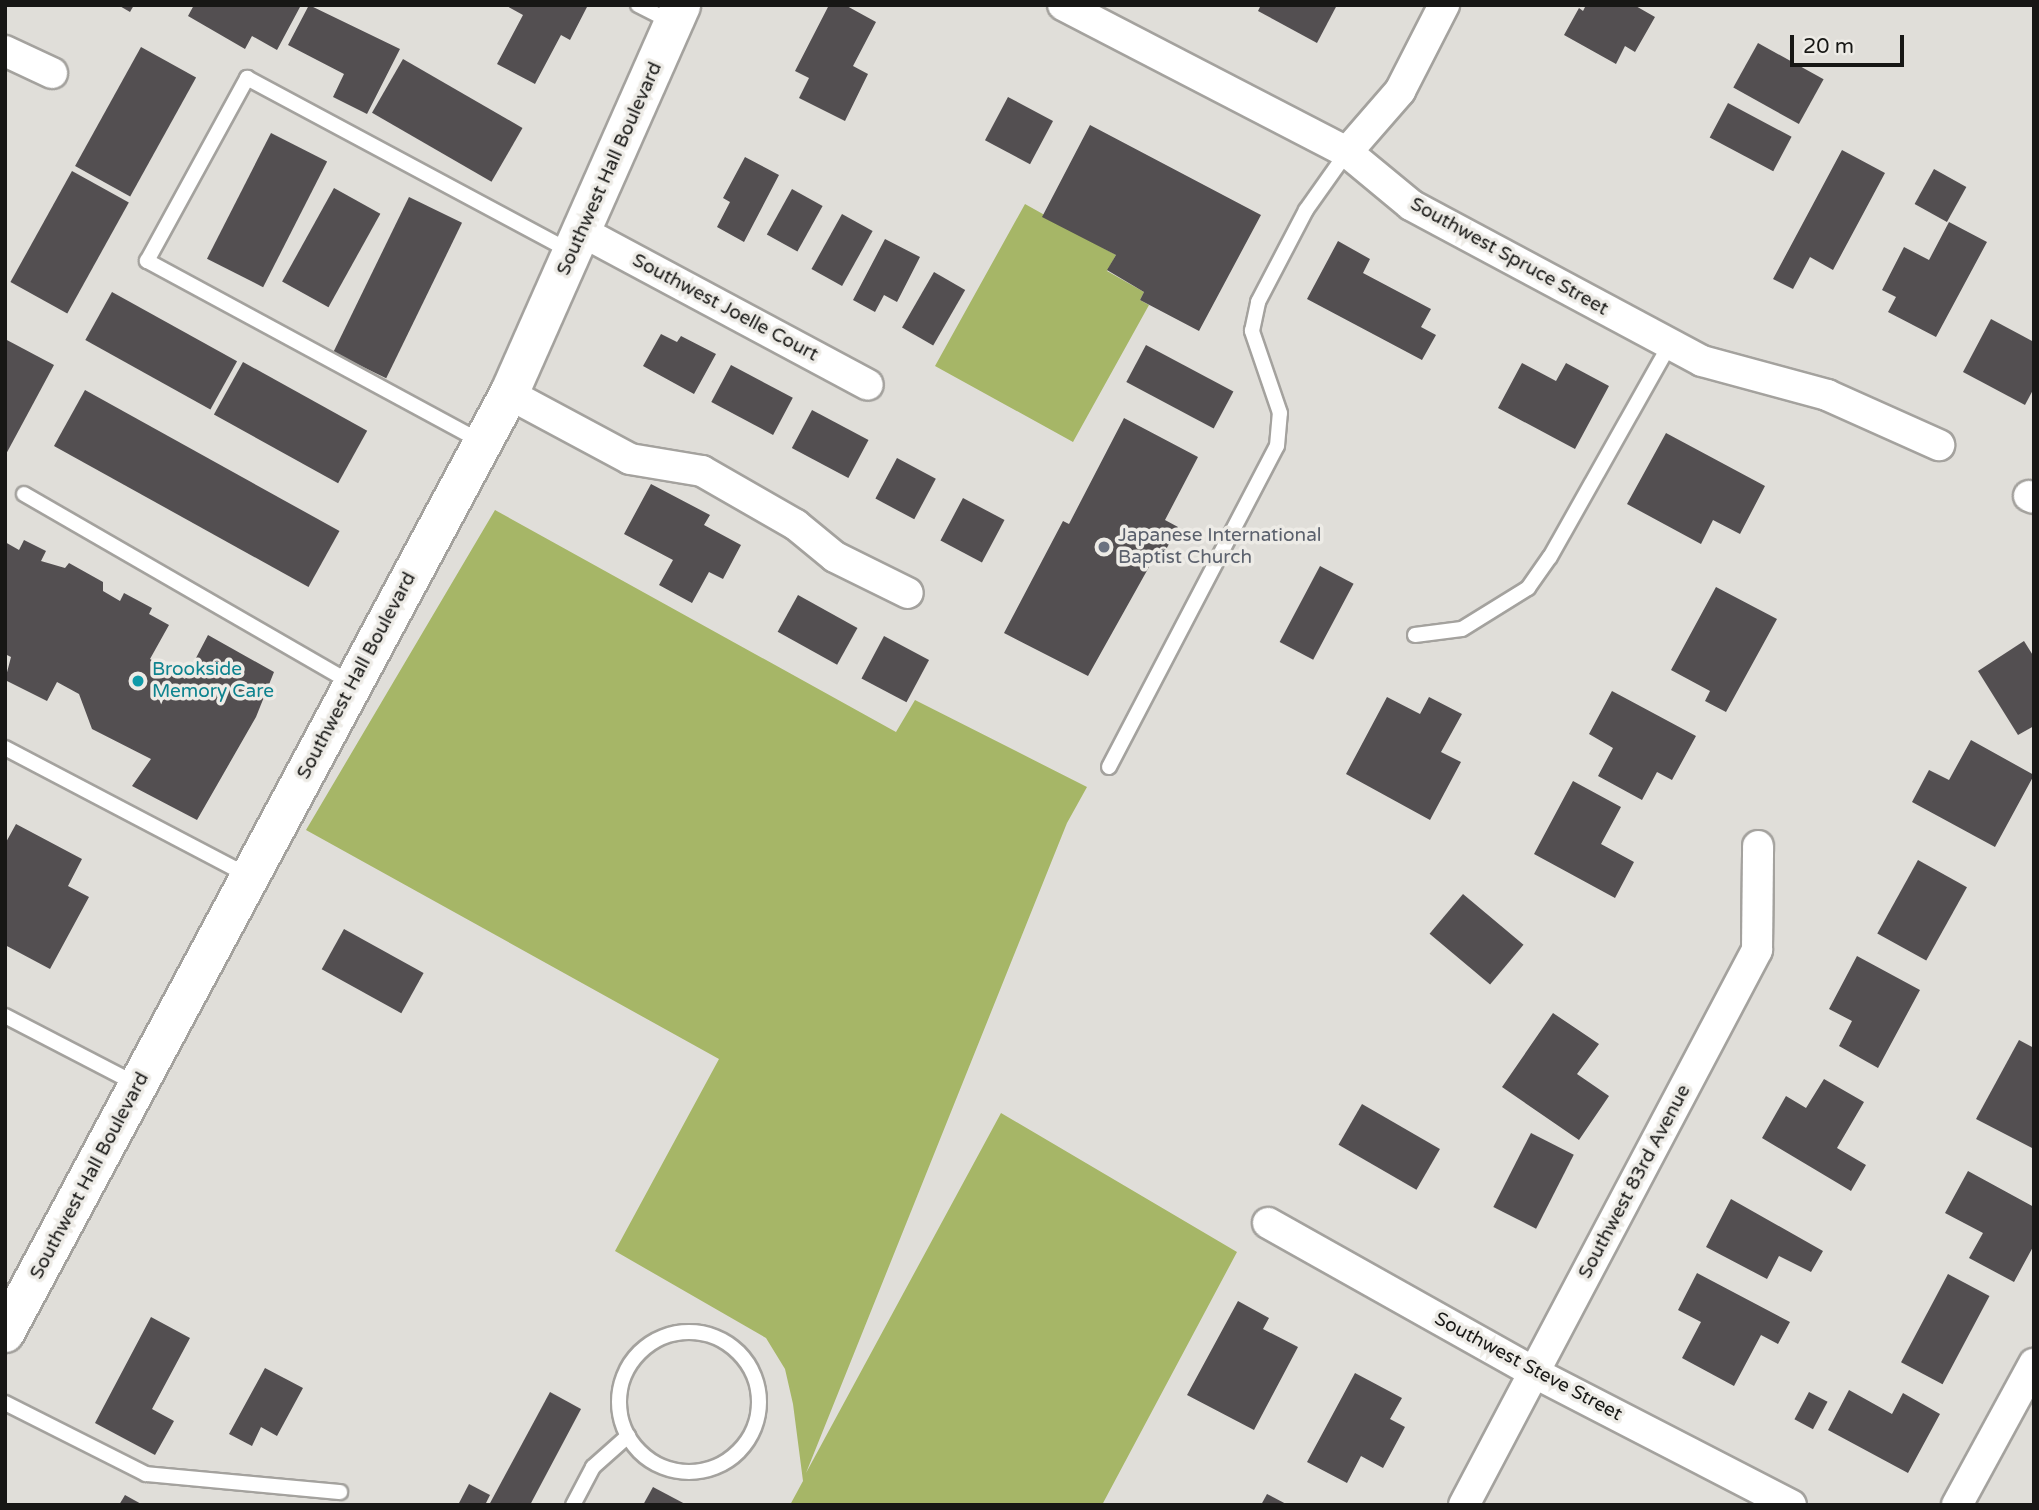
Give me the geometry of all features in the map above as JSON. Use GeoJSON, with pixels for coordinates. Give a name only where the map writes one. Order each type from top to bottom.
{"type":"FeatureCollection","features":[{"type":"Feature","properties":{"kind":"main road","name":"Southwest Hall Boulevard"},"geometry":{"type":"LineString","coordinates":[[5,1333],[509,394],[678,15]]}},
{"type":"Feature","properties":{"kind":"street","name":"Southwest Spruce Street"},"geometry":{"type":"LineString","coordinates":[[1063,5],[1347,152],[1410,205],[1670,344],[1720,368],[1827,395],[1940,445]]}},
{"type":"Feature","properties":{"kind":"street"},"geometry":{"type":"LineString","coordinates":[[1347,152],[1400,91],[1444,5]]}},
{"type":"Feature","properties":{"kind":"street"},"geometry":{"type":"LineString","coordinates":[[5,51],[52,73]]}},
{"type":"Feature","properties":{"kind":"street","name":"Southwest Joelle Court"},"geometry":{"type":"LineString","coordinates":[[578,243],[867,385]]}},
{"type":"Feature","properties":{"kind":"street"},"geometry":{"type":"LineString","coordinates":[[509,394],[630,459],[702,471],[796,525],[835,556],[908,593]]}},
{"type":"Feature","properties":{"kind":"street","name":"Southwest 83rd Avenue"},"geometry":{"type":"LineString","coordinates":[[1464,1505],[1757,950],[1758,846]]}},
{"type":"Feature","properties":{"kind":"street","name":"Southwest Steve Street"},"geometry":{"type":"LineString","coordinates":[[1268,1223],[1535,1373],[1791,1505]]}},
{"type":"Feature","properties":{"kind":"street"},"geometry":{"type":"LineString","coordinates":[[1958,1505],[2034,1364]]}},
{"type":"Feature","properties":{"kind":"lane"},"geometry":{"type":"LineString","coordinates":[[638,5],[678,15]]}},
{"type":"Feature","properties":{"kind":"lane"},"geometry":{"type":"LineString","coordinates":[[482,442],[147,261],[247,78],[578,243]]}},
{"type":"Feature","properties":{"kind":"lane"},"geometry":{"type":"LineString","coordinates":[[1109,767],[1277,446],[1280,413],[1252,331],[1258,302],[1306,210],[1347,152]]}},
{"type":"Feature","properties":{"kind":"lane"},"geometry":{"type":"LineString","coordinates":[[1415,635],[1462,629],[1528,588],[1550,557],[1670,344]]}},
{"type":"Feature","properties":{"kind":"lane"},"geometry":{"type":"LineString","coordinates":[[24,494],[353,684]]}},
{"type":"Feature","properties":{"kind":"lane"},"geometry":{"type":"LineString","coordinates":[[5,748],[251,877]]}},
{"type":"Feature","properties":{"kind":"lane"},"geometry":{"type":"LineString","coordinates":[[5,1016],[139,1086]]}},
{"type":"Feature","properties":{"kind":"lane"},"geometry":{"type":"LineString","coordinates":[[694,1331],[715,1336],[734,1348],[749,1365],[759,1408],[754,1430],[740,1450],[722,1465],[699,1472],[674,1471],[652,1462],[628,1436],[618,1402],[622,1378],[634,1357],[650,1343],[671,1334],[694,1331]]}},
{"type":"Feature","properties":{"kind":"lane"},"geometry":{"type":"LineString","coordinates":[[5,1403],[146,1474],[340,1492]]}},
{"type":"Feature","properties":{"kind":"lane"},"geometry":{"type":"LineString","coordinates":[[573,1505],[593,1467],[628,1436]]}},
{"type":"Feature","properties":{"kind":"green space"},"geometry":{"type":"Polygon","coordinates":[[[1025,204],[1116,255],[1107,271],[1144,292],[1140,300],[1149,305],[1073,442],[935,366],[1025,204]]]}},
{"type":"Feature","properties":{"kind":"green space"},"geometry":{"type":"Polygon","coordinates":[[[495,510],[896,732],[915,700],[1087,787],[1067,823],[806,1473],[1001,1113],[1237,1252],[1102,1505],[790,1505],[803,1481],[793,1404],[785,1369],[766,1338],[615,1251],[719,1059],[306,830],[495,510]]]}},
{"type":"Feature","properties":{"kind":"building"},"geometry":{"type":"Polygon","coordinates":[[[118,5],[134,5],[130,12],[118,5]]]}},
{"type":"Feature","properties":{"kind":"building"},"geometry":{"type":"Polygon","coordinates":[[[194,5],[300,7],[277,50],[252,36],[245,49],[188,16],[194,5]]]}},
{"type":"Feature","properties":{"kind":"building"},"geometry":{"type":"Polygon","coordinates":[[[309,5],[400,49],[367,114],[333,97],[344,74],[288,45],[309,5]]]}},
{"type":"Feature","properties":{"kind":"building"},"geometry":{"type":"Polygon","coordinates":[[[505,5],[587,7],[570,40],[561,35],[535,84],[497,64],[523,15],[505,5]]]}},
{"type":"Feature","properties":{"kind":"building"},"geometry":{"type":"Polygon","coordinates":[[[829,5],[845,5],[876,22],[853,66],[868,74],[845,121],[799,98],[809,78],[795,71],[829,5]]]}},
{"type":"Feature","properties":{"kind":"building"},"geometry":{"type":"Polygon","coordinates":[[[1261,5],[1337,5],[1317,43],[1258,11],[1261,5]]]}},
{"type":"Feature","properties":{"kind":"building"},"geometry":{"type":"Polygon","coordinates":[[[1586,5],[1634,5],[1655,17],[1635,52],[1625,46],[1616,64],[1564,35],[1579,8],[1583,11],[1586,5]]]}},
{"type":"Feature","properties":{"kind":"building"},"geometry":{"type":"Polygon","coordinates":[[[1758,43],[1824,79],[1799,124],[1733,88],[1758,43]]]}},
{"type":"Feature","properties":{"kind":"building"},"geometry":{"type":"Polygon","coordinates":[[[141,47],[196,78],[130,196],[75,166],[141,47]]]}},
{"type":"Feature","properties":{"kind":"building"},"geometry":{"type":"Polygon","coordinates":[[[403,59],[523,128],[492,182],[372,113],[403,59]]]}},
{"type":"Feature","properties":{"kind":"building"},"geometry":{"type":"Polygon","coordinates":[[[1008,97],[1053,121],[1030,164],[985,140],[1008,97]]]}},
{"type":"Feature","properties":{"kind":"building"},"geometry":{"type":"Polygon","coordinates":[[[1728,103],[1792,137],[1773,171],[1710,137],[1728,103]]]}},
{"type":"Feature","properties":{"kind":"building"},"geometry":{"type":"Polygon","coordinates":[[[1090,125],[1261,215],[1199,331],[1140,300],[1144,292],[1107,270],[1116,255],[1042,217],[1090,125]]]}},
{"type":"Feature","properties":{"kind":"building"},"geometry":{"type":"Polygon","coordinates":[[[271,133],[327,162],[263,287],[207,259],[271,133]]]}},
{"type":"Feature","properties":{"kind":"building"},"geometry":{"type":"Polygon","coordinates":[[[1842,150],[1885,173],[1833,270],[1810,257],[1793,289],[1773,279],[1842,150]]]}},
{"type":"Feature","properties":{"kind":"building"},"geometry":{"type":"Polygon","coordinates":[[[745,157],[779,175],[744,242],[717,227],[730,202],[723,198],[745,157]]]}},
{"type":"Feature","properties":{"kind":"building"},"geometry":{"type":"Polygon","coordinates":[[[1934,169],[1966,187],[1947,222],[1915,204],[1934,169]]]}},
{"type":"Feature","properties":{"kind":"building"},"geometry":{"type":"Polygon","coordinates":[[[72,171],[129,203],[67,314],[10,282],[72,171]]]}},
{"type":"Feature","properties":{"kind":"building"},"geometry":{"type":"Polygon","coordinates":[[[334,188],[380,214],[328,307],[282,282],[334,188]]]}},
{"type":"Feature","properties":{"kind":"building"},"geometry":{"type":"Polygon","coordinates":[[[792,189],[823,206],[797,251],[767,234],[792,189]]]}},
{"type":"Feature","properties":{"kind":"building"},"geometry":{"type":"Polygon","coordinates":[[[409,197],[462,223],[386,378],[333,352],[409,197]]]}},
{"type":"Feature","properties":{"kind":"building"},"geometry":{"type":"Polygon","coordinates":[[[842,214],[873,231],[842,286],[811,269],[842,214]]]}},
{"type":"Feature","properties":{"kind":"building"},"geometry":{"type":"Polygon","coordinates":[[[1949,222],[1987,242],[1936,337],[1888,312],[1896,297],[1882,290],[1904,247],[1929,260],[1949,222]]]}},
{"type":"Feature","properties":{"kind":"building"},"geometry":{"type":"Polygon","coordinates":[[[885,239],[920,257],[897,302],[884,295],[875,312],[853,300],[885,239]]]}},
{"type":"Feature","properties":{"kind":"building"},"geometry":{"type":"Polygon","coordinates":[[[1338,241],[1370,259],[1363,273],[1431,309],[1421,327],[1436,335],[1422,360],[1307,299],[1338,241]]]}},
{"type":"Feature","properties":{"kind":"building"},"geometry":{"type":"Polygon","coordinates":[[[934,272],[965,290],[933,345],[902,327],[934,272]]]}},
{"type":"Feature","properties":{"kind":"building"},"geometry":{"type":"Polygon","coordinates":[[[112,292],[237,361],[210,409],[85,340],[112,292]]]}},
{"type":"Feature","properties":{"kind":"building"},"geometry":{"type":"Polygon","coordinates":[[[1991,319],[2034,342],[2034,388],[2025,405],[1963,372],[1991,319]]]}},
{"type":"Feature","properties":{"kind":"building"},"geometry":{"type":"Polygon","coordinates":[[[661,334],[677,342],[681,336],[716,354],[694,394],[643,366],[661,334]]]}},
{"type":"Feature","properties":{"kind":"building"},"geometry":{"type":"Polygon","coordinates":[[[5,339],[54,365],[5,456],[5,339]]]}},
{"type":"Feature","properties":{"kind":"building"},"geometry":{"type":"Polygon","coordinates":[[[1146,345],[1233,391],[1214,429],[1126,382],[1146,345]]]}},
{"type":"Feature","properties":{"kind":"building"},"geometry":{"type":"Polygon","coordinates":[[[243,362],[367,431],[338,483],[214,414],[243,362]]]}},
{"type":"Feature","properties":{"kind":"building"},"geometry":{"type":"Polygon","coordinates":[[[1522,363],[1556,381],[1566,363],[1609,386],[1575,449],[1498,408],[1522,363]]]}},
{"type":"Feature","properties":{"kind":"building"},"geometry":{"type":"Polygon","coordinates":[[[731,365],[793,398],[773,435],[711,402],[731,365]]]}},
{"type":"Feature","properties":{"kind":"building"},"geometry":{"type":"Polygon","coordinates":[[[85,390],[340,531],[308,587],[54,446],[85,390]]]}},
{"type":"Feature","properties":{"kind":"building"},"geometry":{"type":"Polygon","coordinates":[[[812,410],[869,440],[848,478],[792,448],[812,410]]]}},
{"type":"Feature","properties":{"kind":"building"},"geometry":{"type":"Polygon","coordinates":[[[1124,418],[1198,457],[1165,520],[1178,527],[1161,559],[1148,551],[1142,563],[1149,567],[1088,676],[1004,633],[1063,521],[1069,524],[1124,418]]]}},
{"type":"Feature","properties":{"kind":"building"},"geometry":{"type":"Polygon","coordinates":[[[1666,433],[1765,486],[1740,534],[1713,520],[1701,544],[1627,504],[1666,433]]]}},
{"type":"Feature","properties":{"kind":"building"},"geometry":{"type":"Polygon","coordinates":[[[897,458],[936,479],[914,519],[875,499],[897,458]]]}},
{"type":"Feature","properties":{"kind":"building"},"geometry":{"type":"Polygon","coordinates":[[[651,484],[710,515],[704,525],[741,545],[723,579],[709,572],[692,603],[659,585],[673,560],[624,534],[651,484]]]}},
{"type":"Feature","properties":{"kind":"building"},"geometry":{"type":"Polygon","coordinates":[[[963,498],[1004,520],[982,562],[940,540],[963,498]]]}},
{"type":"Feature","properties":{"kind":"building","name":"Brookside Memory Care"},"geometry":{"type":"Polygon","coordinates":[[[24,540],[46,551],[41,561],[65,568],[69,563],[103,582],[103,591],[120,601],[124,593],[152,608],[149,614],[169,625],[150,659],[185,679],[208,635],[274,672],[256,717],[197,820],[132,786],[151,759],[92,729],[79,694],[57,682],[47,701],[5,680],[11,657],[5,654],[5,542],[19,550],[24,540]]]}},
{"type":"Feature","properties":{"kind":"building"},"geometry":{"type":"Polygon","coordinates":[[[1320,566],[1354,584],[1313,660],[1280,642],[1320,566]]]}},
{"type":"Feature","properties":{"kind":"building"},"geometry":{"type":"Polygon","coordinates":[[[1716,587],[1777,619],[1726,712],[1705,701],[1710,691],[1671,670],[1716,587]]]}},
{"type":"Feature","properties":{"kind":"building"},"geometry":{"type":"Polygon","coordinates":[[[798,595],[857,628],[837,665],[778,632],[798,595]]]}},
{"type":"Feature","properties":{"kind":"building"},"geometry":{"type":"Polygon","coordinates":[[[884,636],[929,660],[906,702],[861,678],[884,636]]]}},
{"type":"Feature","properties":{"kind":"building"},"geometry":{"type":"Polygon","coordinates":[[[2024,641],[2034,657],[2034,726],[2018,735],[1978,671],[2024,641]]]}},
{"type":"Feature","properties":{"kind":"building"},"geometry":{"type":"Polygon","coordinates":[[[1612,691],[1696,736],[1672,780],[1657,772],[1642,800],[1598,776],[1613,748],[1589,734],[1612,691]]]}},
{"type":"Feature","properties":{"kind":"building"},"geometry":{"type":"Polygon","coordinates":[[[1387,697],[1420,714],[1429,697],[1462,714],[1441,752],[1461,762],[1430,820],[1346,774],[1387,697]]]}},
{"type":"Feature","properties":{"kind":"building"},"geometry":{"type":"Polygon","coordinates":[[[1971,740],[2034,775],[1995,847],[1912,802],[1929,770],[1949,780],[1971,740]]]}},
{"type":"Feature","properties":{"kind":"building"},"geometry":{"type":"Polygon","coordinates":[[[1573,781],[1621,807],[1601,844],[1634,862],[1615,898],[1534,854],[1573,781]]]}},
{"type":"Feature","properties":{"kind":"building"},"geometry":{"type":"Polygon","coordinates":[[[16,824],[82,859],[68,886],[89,897],[50,969],[5,945],[5,844],[16,824]]]}},
{"type":"Feature","properties":{"kind":"building"},"geometry":{"type":"Polygon","coordinates":[[[1918,860],[1967,887],[1926,961],[1877,933],[1918,860]]]}},
{"type":"Feature","properties":{"kind":"building"},"geometry":{"type":"Polygon","coordinates":[[[1463,894],[1524,945],[1490,985],[1430,934],[1463,894]]]}},
{"type":"Feature","properties":{"kind":"building"},"geometry":{"type":"Polygon","coordinates":[[[344,929],[424,973],[401,1013],[322,969],[344,929]]]}},
{"type":"Feature","properties":{"kind":"building"},"geometry":{"type":"Polygon","coordinates":[[[1857,956],[1920,990],[1878,1068],[1839,1046],[1852,1021],[1829,1009],[1857,956]]]}},
{"type":"Feature","properties":{"kind":"building"},"geometry":{"type":"Polygon","coordinates":[[[1553,1013],[1599,1044],[1577,1074],[1609,1096],[1579,1140],[1502,1087],[1553,1013]]]}},
{"type":"Feature","properties":{"kind":"building"},"geometry":{"type":"Polygon","coordinates":[[[2019,1040],[2034,1048],[2034,1149],[1976,1119],[2019,1040]]]}},
{"type":"Feature","properties":{"kind":"building"},"geometry":{"type":"Polygon","coordinates":[[[1824,1079],[1864,1102],[1837,1148],[1866,1165],[1851,1191],[1762,1138],[1786,1096],[1806,1108],[1824,1079]]]}},
{"type":"Feature","properties":{"kind":"building"},"geometry":{"type":"Polygon","coordinates":[[[1362,1104],[1440,1149],[1416,1190],[1338,1145],[1362,1104]]]}},
{"type":"Feature","properties":{"kind":"building"},"geometry":{"type":"Polygon","coordinates":[[[1531,1133],[1574,1155],[1536,1229],[1493,1207],[1531,1133]]]}},
{"type":"Feature","properties":{"kind":"building"},"geometry":{"type":"Polygon","coordinates":[[[1968,1171],[2034,1207],[2034,1245],[2014,1282],[1969,1258],[1983,1233],[1945,1213],[1968,1171]]]}},
{"type":"Feature","properties":{"kind":"building"},"geometry":{"type":"Polygon","coordinates":[[[1731,1199],[1823,1251],[1811,1272],[1779,1256],[1767,1279],[1706,1247],[1731,1199]]]}},
{"type":"Feature","properties":{"kind":"building"},"geometry":{"type":"Polygon","coordinates":[[[1697,1273],[1790,1322],[1778,1344],[1761,1335],[1734,1386],[1682,1358],[1701,1322],[1678,1310],[1697,1273]]]}},
{"type":"Feature","properties":{"kind":"building"},"geometry":{"type":"Polygon","coordinates":[[[1948,1274],[1989,1296],[1943,1384],[1901,1362],[1948,1274]]]}},
{"type":"Feature","properties":{"kind":"building"},"geometry":{"type":"Polygon","coordinates":[[[1238,1301],[1269,1318],[1263,1329],[1298,1347],[1254,1430],[1187,1395],[1238,1301]]]}},
{"type":"Feature","properties":{"kind":"building"},"geometry":{"type":"Polygon","coordinates":[[[151,1317],[190,1338],[152,1409],[174,1421],[155,1455],[95,1423],[151,1317]]]}},
{"type":"Feature","properties":{"kind":"building"},"geometry":{"type":"Polygon","coordinates":[[[265,1368],[303,1388],[277,1436],[261,1427],[252,1446],[229,1434],[265,1368]]]}},
{"type":"Feature","properties":{"kind":"building"},"geometry":{"type":"Polygon","coordinates":[[[1355,1373],[1402,1398],[1390,1419],[1405,1427],[1383,1468],[1361,1456],[1347,1483],[1307,1462],[1355,1373]]]}},
{"type":"Feature","properties":{"kind":"building"},"geometry":{"type":"Polygon","coordinates":[[[1849,1390],[1892,1414],[1903,1393],[1940,1414],[1908,1473],[1828,1430],[1849,1390]]]}},
{"type":"Feature","properties":{"kind":"building"},"geometry":{"type":"Polygon","coordinates":[[[550,1392],[581,1409],[530,1505],[489,1505],[550,1392]]]}},
{"type":"Feature","properties":{"kind":"building"},"geometry":{"type":"Polygon","coordinates":[[[1809,1392],[1828,1402],[1813,1429],[1794,1419],[1809,1392]]]}},
{"type":"Feature","properties":{"kind":"building"},"geometry":{"type":"Polygon","coordinates":[[[469,1484],[490,1495],[485,1505],[458,1505],[469,1484]]]}},
{"type":"Feature","properties":{"kind":"building"},"geometry":{"type":"Polygon","coordinates":[[[653,1487],[687,1505],[643,1505],[653,1487]]]}},
{"type":"Feature","properties":{"kind":"building"},"geometry":{"type":"Polygon","coordinates":[[[1267,1494],[1288,1505],[1261,1505],[1267,1494]]]}},
{"type":"Feature","properties":{"kind":"building"},"geometry":{"type":"Polygon","coordinates":[[[125,1495],[143,1505],[119,1505],[125,1495]]]}},
{"type":"Feature","properties":{"kind":"place","name":"Japanese International Baptist Church"},"geometry":{"type":"Point","coordinates":[1104,547]}},
{"type":"Feature","properties":{"kind":"place","name":"Brookside Memory Care"},"geometry":{"type":"Point","coordinates":[138,681]}}]}
